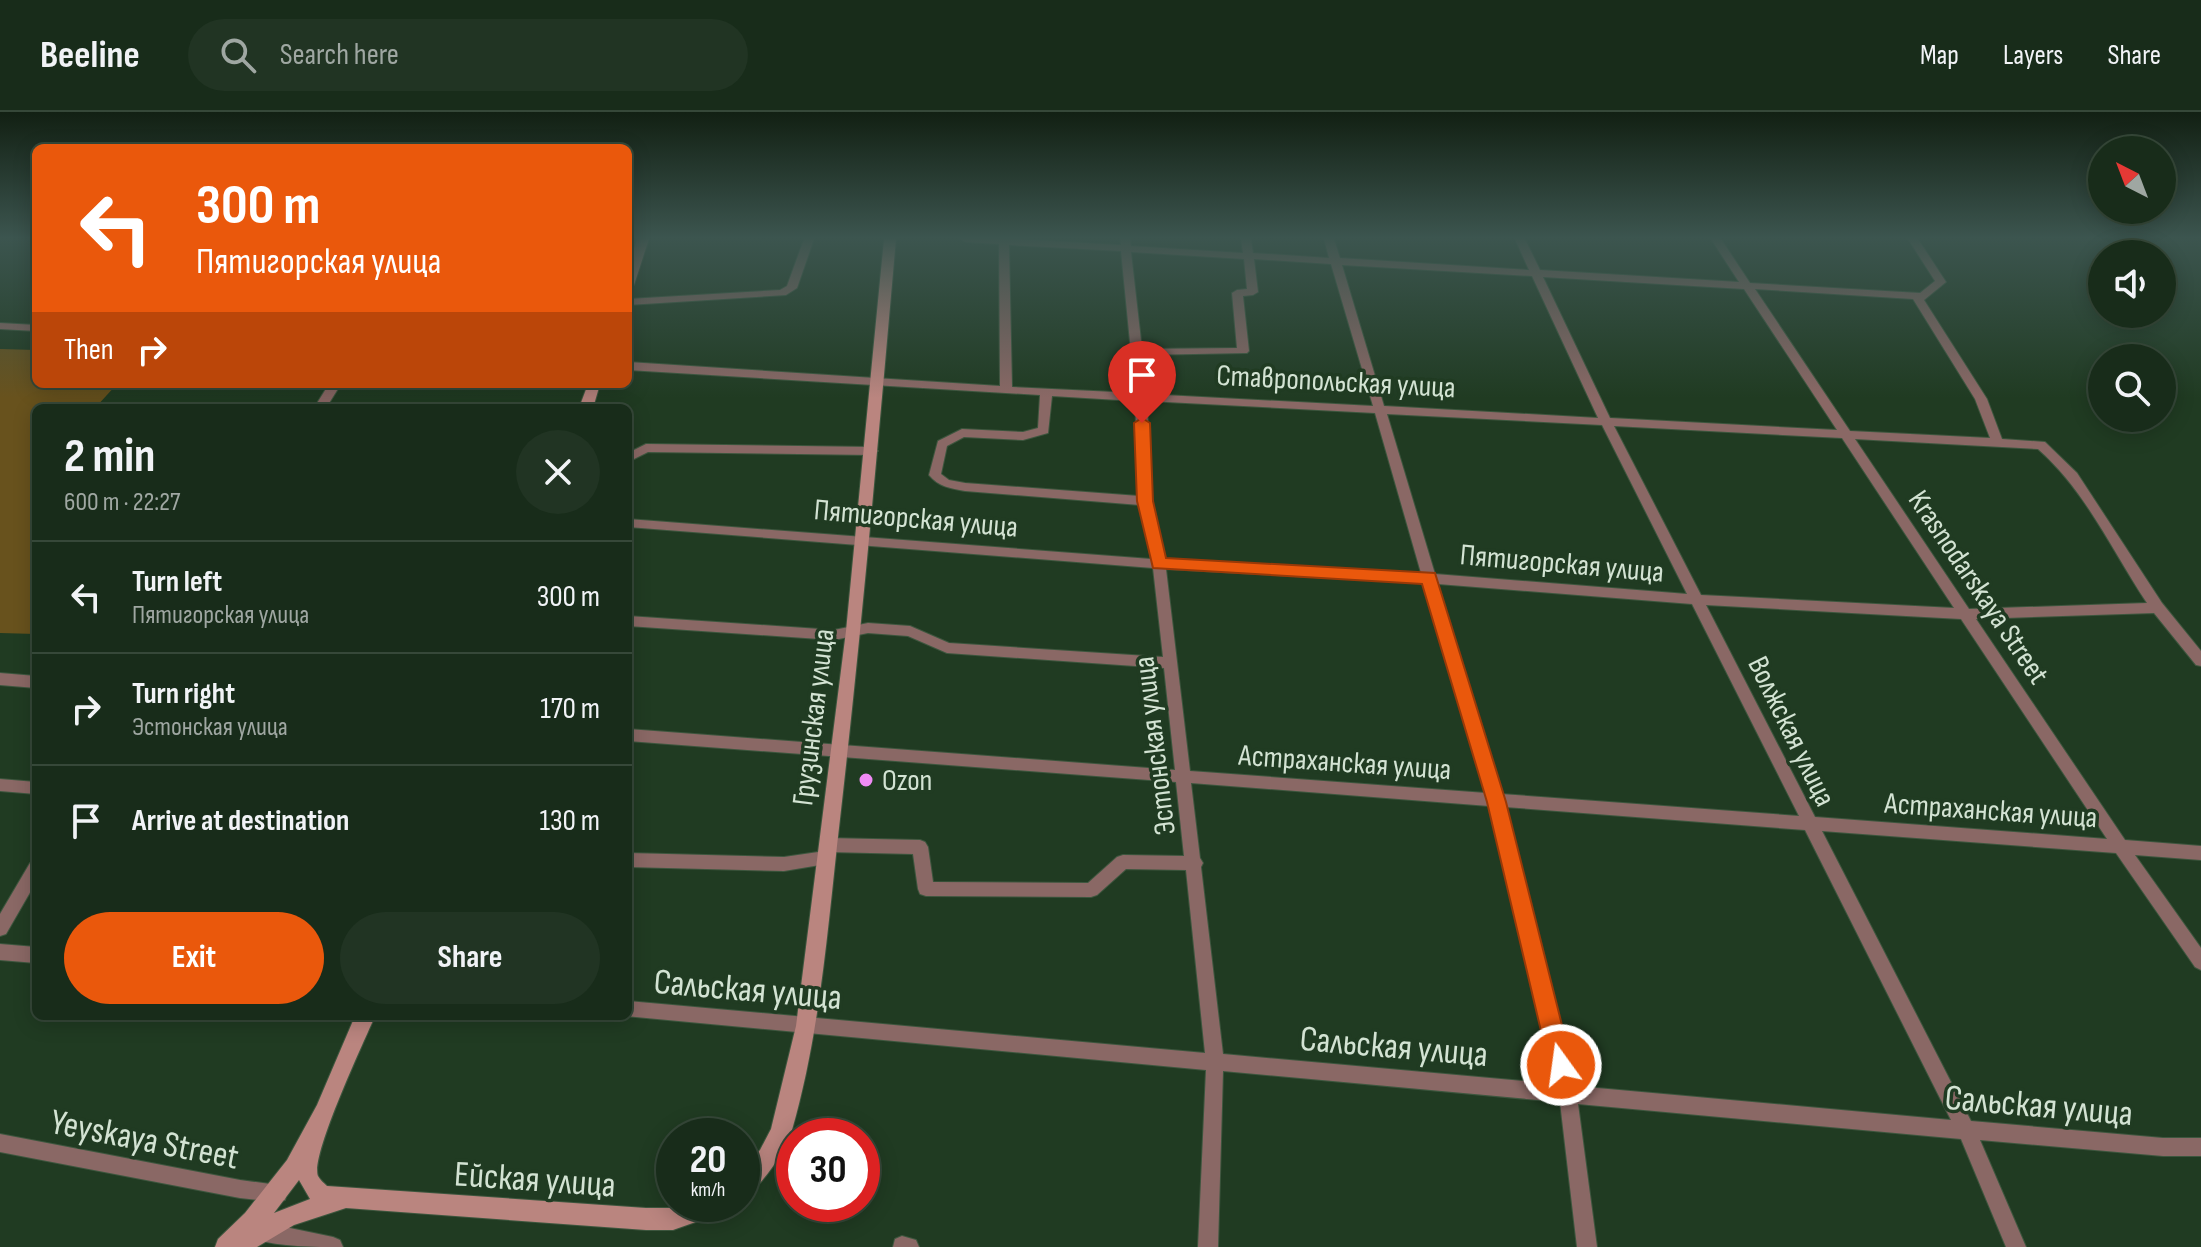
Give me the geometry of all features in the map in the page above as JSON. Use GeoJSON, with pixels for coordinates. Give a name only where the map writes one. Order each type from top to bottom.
{"type":"FeatureCollection","features":[{"type":"Feature","properties":{"kind":"main road","name":"Грузинская улица"},"geometry":{"type":"LineString","coordinates":[[760,1165],[781,1132],[806,1026],[854,631],[886,292]]}},
{"type":"Feature","properties":{"kind":"main road"},"geometry":{"type":"LineString","coordinates":[[347,1199],[323,1196],[312,1188],[307,1175],[308,1159],[363,1020]]}},
{"type":"Feature","properties":{"kind":"main road"},"geometry":{"type":"LineString","coordinates":[[226,1247],[278,1193],[315,1136]]}},
{"type":"Feature","properties":{"kind":"main road"},"geometry":{"type":"LineString","coordinates":[[237,1247],[289,1216],[320,1204],[347,1199]]}},
{"type":"Feature","properties":{"kind":"main road","name":"Ейская улица"},"geometry":{"type":"LineString","coordinates":[[347,1199],[656,1219]]}},
{"type":"Feature","properties":{"kind":"street"},"geometry":{"type":"LineString","coordinates":[[632,302],[784,292]]}},
{"type":"Feature","properties":{"kind":"street"},"geometry":{"type":"LineString","coordinates":[[1005,292],[1006,390]]}},
{"type":"Feature","properties":{"kind":"street","name":"Эстонская улица"},"geometry":{"type":"LineString","coordinates":[[1130,292],[1141,397],[1145,501],[1159,564],[1215,1061],[1208,1247]]}},
{"type":"Feature","properties":{"kind":"street"},"geometry":{"type":"LineString","coordinates":[[1136,352],[1243,351],[1237,293],[1253,292]]}},
{"type":"Feature","properties":{"kind":"street"},"geometry":{"type":"LineString","coordinates":[[1346,292],[1496,802],[1568,1094],[1587,1247]]}},
{"type":"Feature","properties":{"kind":"street","name":"Волжская улица"},"geometry":{"type":"LineString","coordinates":[[1544,292],[1606,422],[1966,1130],[2016,1247]]}},
{"type":"Feature","properties":{"kind":"street","name":"Krasnodarskaya Street"},"geometry":{"type":"LineString","coordinates":[[1751,292],[2121,848],[2201,962]]}},
{"type":"Feature","properties":{"kind":"street"},"geometry":{"type":"LineString","coordinates":[[1862,292],[1921,296]]}},
{"type":"Feature","properties":{"kind":"street"},"geometry":{"type":"LineString","coordinates":[[1927,292],[1918,299],[1981,399],[1998,443]]}},
{"type":"Feature","properties":{"kind":"street"},"geometry":{"type":"LineString","coordinates":[[0,326],[32,328]]}},
{"type":"Feature","properties":{"kind":"street","name":"Ставропольская улица"},"geometry":{"type":"LineString","coordinates":[[632,366],[1006,390],[2041,445],[2055,455],[2071,476],[2157,608]]}},
{"type":"Feature","properties":{"kind":"street"},"geometry":{"type":"LineString","coordinates":[[1046,392],[1044,430],[1023,436],[962,433],[942,444],[935,475],[945,483],[965,487],[1145,501]]}},
{"type":"Feature","properties":{"kind":"street"},"geometry":{"type":"LineString","coordinates":[[632,456],[646,448],[872,451]]}},
{"type":"Feature","properties":{"kind":"street","name":"Пятигорская улица"},"geometry":{"type":"LineString","coordinates":[[632,523],[1159,564],[1429,578],[1698,600],[1966,614],[2157,608]]}},
{"type":"Feature","properties":{"kind":"street"},"geometry":{"type":"LineString","coordinates":[[2157,608],[2201,661]]}},
{"type":"Feature","properties":{"kind":"street"},"geometry":{"type":"LineString","coordinates":[[632,621],[834,635],[868,628],[910,631],[947,648],[1169,663]]}},
{"type":"Feature","properties":{"kind":"street"},"geometry":{"type":"LineString","coordinates":[[0,679],[32,682]]}},
{"type":"Feature","properties":{"kind":"street","name":"Астраханская улица"},"geometry":{"type":"LineString","coordinates":[[632,735],[2201,853]]}},
{"type":"Feature","properties":{"kind":"street"},"geometry":{"type":"LineString","coordinates":[[0,785],[32,788]]}},
{"type":"Feature","properties":{"kind":"street"},"geometry":{"type":"LineString","coordinates":[[632,860],[784,864],[826,852],[920,847],[926,889],[1091,890],[1123,862],[1195,863]]}},
{"type":"Feature","properties":{"kind":"street"},"geometry":{"type":"LineString","coordinates":[[0,929],[32,875]]}},
{"type":"Feature","properties":{"kind":"street"},"geometry":{"type":"LineString","coordinates":[[0,952],[32,955]]}},
{"type":"Feature","properties":{"kind":"street","name":"Сальская улица"},"geometry":{"type":"LineString","coordinates":[[632,1009],[1966,1130],[2163,1147],[2201,1147]]}},
{"type":"Feature","properties":{"kind":"street","name":"Yeyskaya Street"},"geometry":{"type":"LineString","coordinates":[[0,1143],[240,1189],[278,1193]]}},
{"type":"Feature","properties":{"kind":"street"},"geometry":{"type":"LineString","coordinates":[[261,1232],[333,1247]]}},
{"type":"Feature","properties":{"kind":"street"},"geometry":{"type":"LineString","coordinates":[[902,1246],[909,1247]]}},
{"type":"Feature","properties":{"kind":"shaded area"},"geometry":{"type":"Polygon","coordinates":[[[0,349],[32,350],[32,388],[113,388],[99,404],[32,404],[32,634],[0,633],[0,349]]]}},
{"type":"Feature","properties":{"kind":"place","name":"Ozon"},"geometry":{"type":"Point","coordinates":[866,780]}},
{"type":"Feature","properties":{"kind":"route"},"geometry":{"type":"LineString","coordinates":[[1142,423],[1145,501],[1159,564],[1429,578],[1496,802],[1561,1065]]}}]}
